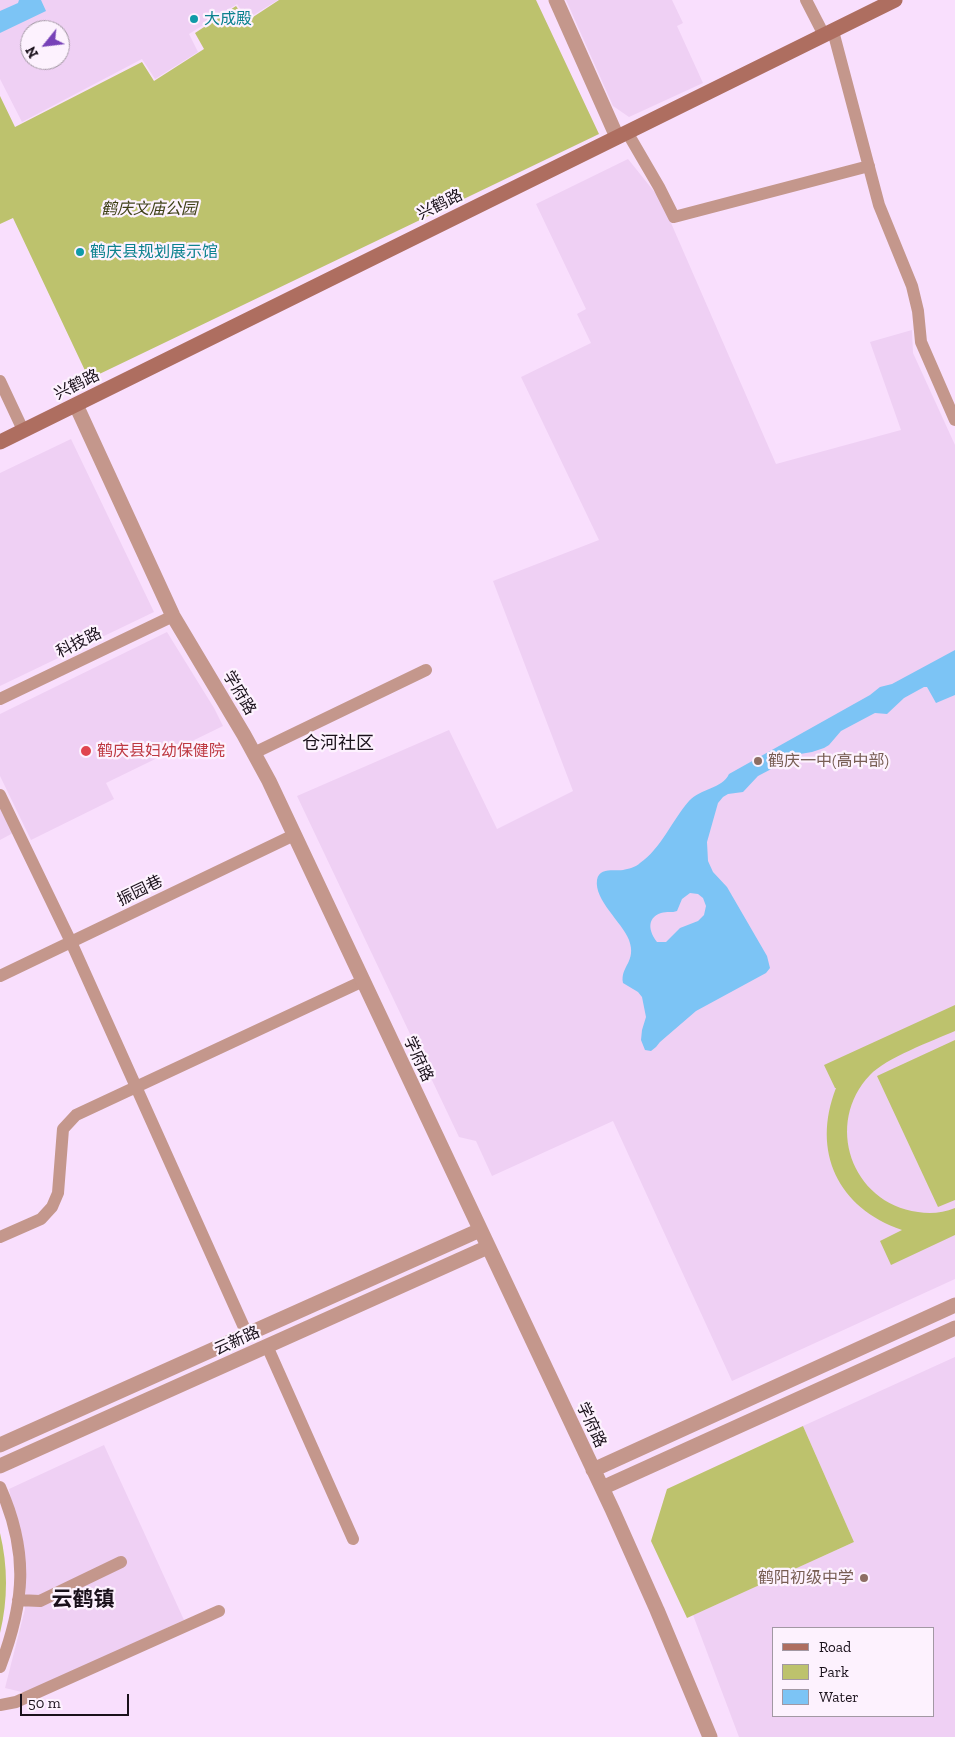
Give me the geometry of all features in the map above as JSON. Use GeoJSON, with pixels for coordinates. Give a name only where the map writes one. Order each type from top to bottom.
{"type":"FeatureCollection","features":[{"type":"Feature","properties":{"kind":"main road","name":"兴鹤路"},"geometry":{"type":"LineString","coordinates":[[0,442],[895,0]]}},
{"type":"Feature","properties":{"kind":"street"},"geometry":{"type":"LineString","coordinates":[[556,0],[622,134],[659,187],[674,217],[869,166]]}},
{"type":"Feature","properties":{"kind":"street"},"geometry":{"type":"LineString","coordinates":[[806,0],[829,33],[879,205],[912,286],[924,348],[955,420]]}},
{"type":"Feature","properties":{"kind":"street"},"geometry":{"type":"LineString","coordinates":[[0,381],[23,430]]}},
{"type":"Feature","properties":{"kind":"street","name":"学府路"},"geometry":{"type":"LineString","coordinates":[[76,405],[173,616],[254,753],[294,834],[594,1470],[657,1610],[710,1737]]}},
{"type":"Feature","properties":{"kind":"street","name":"科技路"},"geometry":{"type":"LineString","coordinates":[[0,699],[173,616]]}},
{"type":"Feature","properties":{"kind":"street"},"geometry":{"type":"LineString","coordinates":[[254,753],[426,670]]}},
{"type":"Feature","properties":{"kind":"street"},"geometry":{"type":"LineString","coordinates":[[0,795],[71,942],[247,1334]]}},
{"type":"Feature","properties":{"kind":"street","name":"振园巷"},"geometry":{"type":"LineString","coordinates":[[0,976],[294,834]]}},
{"type":"Feature","properties":{"kind":"street"},"geometry":{"type":"LineString","coordinates":[[0,1237],[41,1219],[52,1207],[58,1193],[63,1130],[70,1121],[83,1111],[363,982]]}},
{"type":"Feature","properties":{"kind":"street","name":"云新路"},"geometry":{"type":"LineString","coordinates":[[0,1445],[480,1230]]}},
{"type":"Feature","properties":{"kind":"street","name":"云新路"},"geometry":{"type":"LineString","coordinates":[[0,1466],[488,1247]]}},
{"type":"Feature","properties":{"kind":"street"},"geometry":{"type":"LineString","coordinates":[[594,1470],[955,1305]]}},
{"type":"Feature","properties":{"kind":"street"},"geometry":{"type":"LineString","coordinates":[[602,1488],[955,1328]]}},
{"type":"Feature","properties":{"kind":"street"},"geometry":{"type":"LineString","coordinates":[[267,1346],[353,1539]]}},
{"type":"Feature","properties":{"kind":"street"},"geometry":{"type":"LineString","coordinates":[[0,1487],[19,1547],[21,1566],[13,1629],[0,1667]]}},
{"type":"Feature","properties":{"kind":"street"},"geometry":{"type":"LineString","coordinates":[[18,1600],[40,1601],[121,1562]]}},
{"type":"Feature","properties":{"kind":"street"},"geometry":{"type":"LineString","coordinates":[[0,1705],[16,1702],[219,1611]]}},
{"type":"Feature","properties":{"kind":"shaded area"},"geometry":{"type":"Polygon","coordinates":[[[0,0],[278,0],[247,19],[237,4],[189,34],[198,52],[155,79],[142,59],[22,122],[0,79],[0,0]]]}},
{"type":"Feature","properties":{"kind":"shaded area"},"geometry":{"type":"Polygon","coordinates":[[[566,0],[672,0],[683,23],[677,26],[703,83],[629,117],[613,106],[566,0]]]}},
{"type":"Feature","properties":{"kind":"shaded area","name":"鹤庆一中(高中部)"},"geometry":{"type":"Polygon","coordinates":[[[628,159],[661,200],[776,464],[901,430],[870,342],[912,330],[913,353],[955,445],[955,1279],[732,1381],[613,1121],[492,1176],[476,1141],[459,1137],[297,796],[449,730],[497,829],[573,791],[493,581],[599,540],[521,377],[591,343],[577,314],[586,309],[536,204],[628,159]]]}},
{"type":"Feature","properties":{"kind":"shaded area"},"geometry":{"type":"Polygon","coordinates":[[[71,439],[154,612],[0,686],[0,473],[71,439]]]}},
{"type":"Feature","properties":{"kind":"shaded area","name":"鹤庆县妇幼保健院"},"geometry":{"type":"Polygon","coordinates":[[[167,632],[223,726],[106,783],[114,799],[31,840],[0,776],[0,714],[167,632]]]}},
{"type":"Feature","properties":{"kind":"shaded area"},"geometry":{"type":"Polygon","coordinates":[[[0,806],[13,833],[0,840],[0,806]]]}},
{"type":"Feature","properties":{"kind":"shaded area","name":"鹤阳初级中学"},"geometry":{"type":"Polygon","coordinates":[[[955,1357],[955,1737],[739,1737],[693,1615],[854,1542],[803,1426],[955,1357]]]}},
{"type":"Feature","properties":{"kind":"shaded area"},"geometry":{"type":"Polygon","coordinates":[[[104,1445],[184,1620],[26,1693],[5,1688],[25,1609],[26,1568],[9,1489],[104,1445]]]}},
{"type":"Feature","properties":{"kind":"green space","name":"鹤庆文庙公园"},"geometry":{"type":"Polygon","coordinates":[[[279,0],[536,0],[599,134],[89,379],[13,218],[0,224],[0,96],[15,127],[142,62],[154,81],[204,49],[195,33],[236,6],[247,21],[279,0]]]}},
{"type":"Feature","properties":{"kind":"green space"},"geometry":{"type":"Polygon","coordinates":[[[955,1005],[955,1031],[910,1050],[877,1069],[870,1075],[856,1094],[849,1115],[847,1137],[852,1158],[861,1177],[876,1194],[895,1205],[918,1212],[936,1213],[955,1208],[955,1235],[891,1265],[880,1241],[902,1230],[880,1220],[861,1208],[846,1192],[836,1175],[829,1155],[827,1134],[829,1112],[836,1088],[824,1065],[955,1005]]]}},
{"type":"Feature","properties":{"kind":"green space"},"geometry":{"type":"Polygon","coordinates":[[[955,1040],[955,1200],[938,1207],[877,1076],[955,1040]]]}},
{"type":"Feature","properties":{"kind":"green space"},"geometry":{"type":"Polygon","coordinates":[[[803,1426],[854,1542],[687,1618],[651,1541],[667,1489],[803,1426]]]}},
{"type":"Feature","properties":{"kind":"green space"},"geometry":{"type":"Polygon","coordinates":[[[0,1533],[6,1570],[6,1596],[0,1633],[0,1533]]]}},
{"type":"Feature","properties":{"kind":"water"},"geometry":{"type":"Polygon","coordinates":[[[19,0],[41,0],[46,11],[27,20],[20,20],[20,23],[0,33],[0,11],[18,3],[19,0]]]}},
{"type":"Feature","properties":{"kind":"water"},"geometry":{"type":"Polygon","coordinates":[[[955,650],[955,695],[936,703],[927,687],[924,687],[904,698],[887,714],[873,714],[841,731],[824,748],[800,754],[758,776],[743,792],[728,794],[718,803],[707,842],[708,861],[713,872],[727,887],[767,956],[770,968],[766,973],[696,1011],[651,1051],[645,1050],[641,1040],[646,1017],[642,997],[638,992],[623,983],[624,972],[630,959],[631,947],[625,933],[600,895],[597,888],[598,876],[604,871],[632,868],[647,857],[660,842],[683,808],[699,793],[716,786],[726,779],[729,774],[870,695],[880,687],[892,684],[955,650]],[[690,893],[682,899],[677,911],[661,913],[653,918],[650,926],[657,942],[666,942],[680,928],[698,921],[704,915],[706,906],[703,898],[698,894],[690,893]]]}},
{"type":"Feature","properties":{"kind":"place","name":"大成殿"},"geometry":{"type":"Point","coordinates":[194,19]}},
{"type":"Feature","properties":{"kind":"place","name":"鹤庆县规划展示馆"},"geometry":{"type":"Point","coordinates":[80,252]}},
{"type":"Feature","properties":{"kind":"place","name":"鹤庆县妇幼保健院"},"geometry":{"type":"Point","coordinates":[86,751]}},
{"type":"Feature","properties":{"kind":"place","name":"鹤庆一中(高中部)"},"geometry":{"type":"Point","coordinates":[758,761]}},
{"type":"Feature","properties":{"kind":"place","name":"鹤阳初级中学"},"geometry":{"type":"Point","coordinates":[864,1578]}},
{"type":"Feature","properties":{"kind":"district","name":"仓河社区"},"geometry":{"type":"Point","coordinates":[338,744]}},
{"type":"Feature","properties":{"kind":"district","name":"云鹤镇"},"geometry":{"type":"Point","coordinates":[83,1600]}}]}
